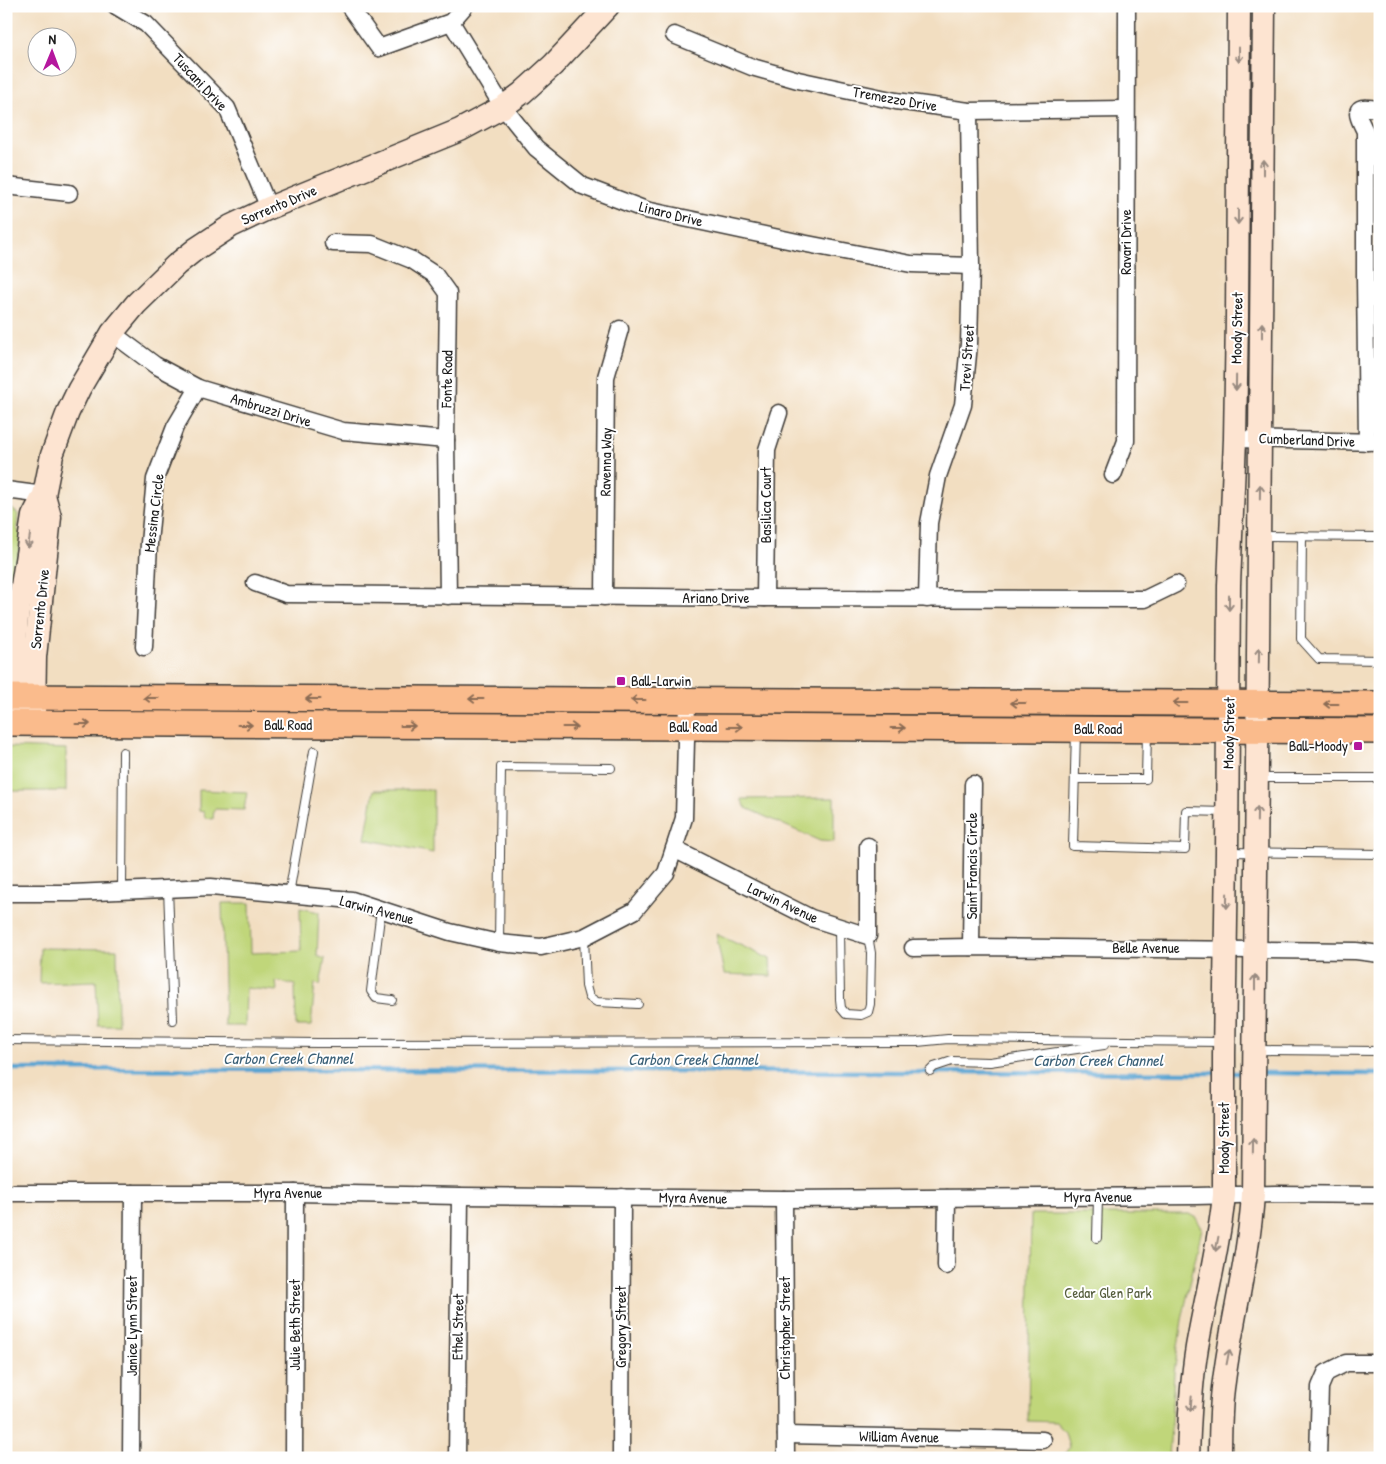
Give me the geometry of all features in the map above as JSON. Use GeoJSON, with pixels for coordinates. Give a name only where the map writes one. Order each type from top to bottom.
{"type":"FeatureCollection","features":[{"type":"Feature","properties":{"kind":"main road","name":"Sorrento Drive"},"geometry":{"type":"LineString","coordinates":[[18,723],[18,697],[34,657],[50,518],[44,495],[52,455],[68,412],[112,333],[159,280],[189,254],[231,226],[269,208],[460,130],[503,107],[522,94],[553,65],[608,6]]}},
{"type":"Feature","properties":{"kind":"main road","name":"Moody Street"},"geometry":{"type":"LineString","coordinates":[[1188,1458],[1189,1422],[1197,1347],[1224,1195],[1230,570],[1235,439],[1239,6]]}},
{"type":"Feature","properties":{"kind":"main road","name":"Moody Street"},"geometry":{"type":"LineString","coordinates":[[1220,1458],[1220,1409],[1251,1224],[1253,1194],[1264,6]]}},
{"type":"Feature","properties":{"kind":"main road","name":"Ball Road"},"geometry":{"type":"LineString","coordinates":[[18,697],[1380,704]]}},
{"type":"Feature","properties":{"kind":"main road","name":"Ball Road"},"geometry":{"type":"LineString","coordinates":[[18,723],[1380,731]]}},
{"type":"Feature","properties":{"kind":"street","name":"Tuscani Drive"},"geometry":{"type":"LineString","coordinates":[[116,6],[146,24],[228,108],[269,208]]}},
{"type":"Feature","properties":{"kind":"street"},"geometry":{"type":"LineString","coordinates":[[349,6],[379,48],[451,22],[466,6]]}},
{"type":"Feature","properties":{"kind":"street","name":"Ravari Drive"},"geometry":{"type":"LineString","coordinates":[[1113,474],[1126,441],[1127,6]]}},
{"type":"Feature","properties":{"kind":"street","name":"Linaro Drive"},"geometry":{"type":"LineString","coordinates":[[451,22],[503,107],[536,148],[583,186],[646,210],[802,243],[911,264],[971,266]]}},
{"type":"Feature","properties":{"kind":"street","name":"Tremezzo Drive"},"geometry":{"type":"LineString","coordinates":[[674,35],[752,67],[798,80],[896,101],[968,111],[1126,109]]}},
{"type":"Feature","properties":{"kind":"street"},"geometry":{"type":"LineString","coordinates":[[1374,442],[1372,277],[1365,131],[1358,117],[1359,111],[1362,108],[1380,110]]}},
{"type":"Feature","properties":{"kind":"street","name":"Trevi Street"},"geometry":{"type":"LineString","coordinates":[[927,599],[929,523],[938,476],[963,404],[969,344],[971,266],[968,111]]}},
{"type":"Feature","properties":{"kind":"street"},"geometry":{"type":"LineString","coordinates":[[6,186],[69,193]]}},
{"type":"Feature","properties":{"kind":"street","name":"Fonte Road"},"geometry":{"type":"LineString","coordinates":[[333,243],[372,244],[412,260],[434,275],[448,293],[446,440],[448,596]]}},
{"type":"Feature","properties":{"kind":"street","name":"Ravenna Way"},"geometry":{"type":"LineString","coordinates":[[604,597],[606,377],[620,329]]}},
{"type":"Feature","properties":{"kind":"street","name":"Ambruzzi Drive"},"geometry":{"type":"LineString","coordinates":[[112,333],[155,365],[198,388],[343,431],[446,440]]}},
{"type":"Feature","properties":{"kind":"street","name":"Messina Circle"},"geometry":{"type":"LineString","coordinates":[[144,647],[149,543],[156,479],[175,427],[198,388]]}},
{"type":"Feature","properties":{"kind":"street","name":"Basilica Court"},"geometry":{"type":"LineString","coordinates":[[766,598],[767,450],[779,413]]}},
{"type":"Feature","properties":{"kind":"street","name":"Cumberland Drive"},"geometry":{"type":"LineString","coordinates":[[1235,439],[1374,442]]}},
{"type":"Feature","properties":{"kind":"street"},"geometry":{"type":"LineString","coordinates":[[6,490],[44,495]]}},
{"type":"Feature","properties":{"kind":"street","name":"Ariano Drive"},"geometry":{"type":"LineString","coordinates":[[256,584],[286,594],[927,599],[1145,598],[1176,584]]}},
{"type":"Feature","properties":{"kind":"street","name":"Larwin Avenue"},"geometry":{"type":"LineString","coordinates":[[6,893],[72,893],[211,887],[352,900],[450,932],[499,943],[541,947],[584,937],[634,911],[666,873],[684,818],[687,700]]}},
{"type":"Feature","properties":{"kind":"street","name":"Saint Francis Circle"},"geometry":{"type":"LineString","coordinates":[[971,947],[973,784]]}},
{"type":"Feature","properties":{"kind":"street"},"geometry":{"type":"LineString","coordinates":[[868,846],[868,936]]}},
{"type":"Feature","properties":{"kind":"street","name":"Larwin Avenue"},"geometry":{"type":"LineString","coordinates":[[674,849],[811,918],[868,936]]}},
{"type":"Feature","properties":{"kind":"street","name":"Belle Avenue"},"geometry":{"type":"LineString","coordinates":[[912,948],[1356,950],[1380,954]]}},
{"type":"Feature","properties":{"kind":"street","name":"Myra Avenue"},"geometry":{"type":"LineString","coordinates":[[6,1193],[295,1193],[784,1199],[1253,1194],[1380,1195]]}},
{"type":"Feature","properties":{"kind":"street","name":"Janice Lynn Street"},"geometry":{"type":"LineString","coordinates":[[131,1458],[133,1193]]}},
{"type":"Feature","properties":{"kind":"street","name":"Julie Beth Street"},"geometry":{"type":"LineString","coordinates":[[294,1458],[295,1193]]}},
{"type":"Feature","properties":{"kind":"street","name":"Ethel Street"},"geometry":{"type":"LineString","coordinates":[[457,1458],[460,1196]]}},
{"type":"Feature","properties":{"kind":"street","name":"Gregory Street"},"geometry":{"type":"LineString","coordinates":[[621,1458],[622,1197]]}},
{"type":"Feature","properties":{"kind":"street"},"geometry":{"type":"LineString","coordinates":[[946,1266],[947,1198]]}},
{"type":"Feature","properties":{"kind":"street","name":"Christopher Street"},"geometry":{"type":"LineString","coordinates":[[784,1199],[786,1458]]}},
{"type":"Feature","properties":{"kind":"street"},"geometry":{"type":"LineString","coordinates":[[1318,1458],[1320,1387],[1326,1373],[1346,1362],[1380,1363]]}},
{"type":"Feature","properties":{"kind":"street","name":"William Avenue"},"geometry":{"type":"LineString","coordinates":[[786,1435],[1043,1440]]}},
{"type":"Feature","properties":{"kind":"lane"},"geometry":{"type":"LineString","coordinates":[[1260,536],[1380,537]]}},
{"type":"Feature","properties":{"kind":"lane"},"geometry":{"type":"LineString","coordinates":[[1302,536],[1301,639],[1319,659],[1380,660]]}},
{"type":"Feature","properties":{"kind":"lane"},"geometry":{"type":"LineString","coordinates":[[1076,729],[1073,846],[1185,849],[1186,811],[1228,812]]}},
{"type":"Feature","properties":{"kind":"lane"},"geometry":{"type":"LineString","coordinates":[[1074,779],[1146,780],[1147,730]]}},
{"type":"Feature","properties":{"kind":"lane"},"geometry":{"type":"LineString","coordinates":[[288,894],[314,750]]}},
{"type":"Feature","properties":{"kind":"lane"},"geometry":{"type":"LineString","coordinates":[[122,891],[123,752]]}},
{"type":"Feature","properties":{"kind":"lane"},"geometry":{"type":"LineString","coordinates":[[499,943],[501,767],[612,768]]}},
{"type":"Feature","properties":{"kind":"lane"},"geometry":{"type":"LineString","coordinates":[[1257,778],[1380,778]]}},
{"type":"Feature","properties":{"kind":"lane"},"geometry":{"type":"LineString","coordinates":[[1227,852],[1380,854]]}},
{"type":"Feature","properties":{"kind":"lane"},"geometry":{"type":"LineString","coordinates":[[168,889],[173,1020]]}},
{"type":"Feature","properties":{"kind":"lane"},"geometry":{"type":"LineString","coordinates":[[381,909],[370,991],[376,998],[392,1000]]}},
{"type":"Feature","properties":{"kind":"lane"},"geometry":{"type":"LineString","coordinates":[[840,927],[840,999],[841,1008],[846,1014],[861,1015],[868,1012],[870,1004],[871,953],[868,936]]}},
{"type":"Feature","properties":{"kind":"lane"},"geometry":{"type":"LineString","coordinates":[[584,937],[588,997],[597,1002],[638,1004]]}},
{"type":"Feature","properties":{"kind":"lane"},"geometry":{"type":"LineString","coordinates":[[6,1040],[318,1043],[917,1042],[948,1039],[1128,1041],[1224,1048]]}},
{"type":"Feature","properties":{"kind":"lane"},"geometry":{"type":"LineString","coordinates":[[930,1071],[934,1067],[952,1062],[990,1062],[1128,1041]]}},
{"type":"Feature","properties":{"kind":"lane"},"geometry":{"type":"LineString","coordinates":[[1255,1053],[1380,1051]]}},
{"type":"Feature","properties":{"kind":"lane"},"geometry":{"type":"LineString","coordinates":[[1097,1238],[1098,1197]]}},
{"type":"Feature","properties":{"kind":"green space"},"geometry":{"type":"Polygon","coordinates":[[[6,507],[11,508],[18,514],[17,528],[21,535],[6,636],[6,507]]]}},
{"type":"Feature","properties":{"kind":"green space"},"geometry":{"type":"Polygon","coordinates":[[[6,747],[66,749],[66,791],[6,791],[6,747]]]}},
{"type":"Feature","properties":{"kind":"green space"},"geometry":{"type":"Polygon","coordinates":[[[199,790],[247,792],[244,810],[214,809],[213,819],[205,818],[204,812],[199,811],[199,790]]]}},
{"type":"Feature","properties":{"kind":"green space"},"geometry":{"type":"Polygon","coordinates":[[[374,790],[433,790],[433,853],[365,839],[374,790]]]}},
{"type":"Feature","properties":{"kind":"green space"},"geometry":{"type":"Polygon","coordinates":[[[834,798],[834,842],[820,841],[746,808],[741,799],[834,798]]]}},
{"type":"Feature","properties":{"kind":"green space"},"geometry":{"type":"Polygon","coordinates":[[[222,903],[250,903],[251,953],[301,951],[300,908],[319,912],[317,956],[325,959],[320,985],[315,983],[311,1026],[296,1026],[295,985],[276,981],[277,991],[246,988],[245,1026],[225,1026],[222,903]]]}},
{"type":"Feature","properties":{"kind":"green space"},"geometry":{"type":"Polygon","coordinates":[[[716,934],[770,959],[771,976],[724,974],[716,934]]]}},
{"type":"Feature","properties":{"kind":"green space"},"geometry":{"type":"Polygon","coordinates":[[[40,948],[117,949],[118,1025],[98,1025],[96,981],[39,983],[40,948]]]}},
{"type":"Feature","properties":{"kind":"green space","name":"Cedar Glen Park"},"geometry":{"type":"Polygon","coordinates":[[[1031,1214],[1189,1214],[1196,1218],[1202,1228],[1182,1320],[1174,1373],[1169,1458],[1063,1458],[1069,1447],[1065,1432],[1056,1422],[1028,1421],[1031,1214]]]}},
{"type":"Feature","properties":{"kind":"waterway","name":"Carbon Creek Channel"},"geometry":{"type":"LineString","coordinates":[[6,1069],[1218,1073]]}},
{"type":"Feature","properties":{"kind":"waterway","name":"Carbon Creek Channel"},"geometry":{"type":"LineString","coordinates":[[1231,1073],[1248,1073]]}},
{"type":"Feature","properties":{"kind":"waterway","name":"Carbon Creek Channel"},"geometry":{"type":"LineString","coordinates":[[1261,1073],[1380,1074]]}},
{"type":"Feature","properties":{"kind":"place","name":"Ball-Larwin"},"geometry":{"type":"Point","coordinates":[621,681]}},
{"type":"Feature","properties":{"kind":"place","name":"Ball-Moody"},"geometry":{"type":"Point","coordinates":[1358,746]}}]}
